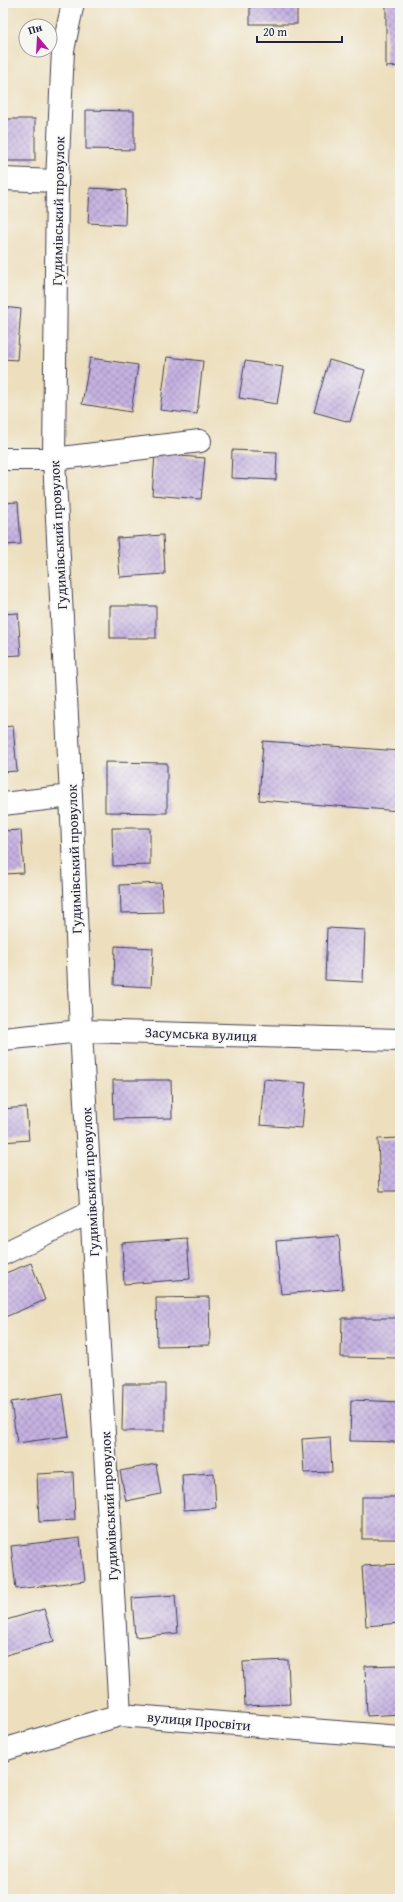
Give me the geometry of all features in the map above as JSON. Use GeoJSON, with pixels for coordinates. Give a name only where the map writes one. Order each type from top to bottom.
{"type":"FeatureCollection","features":[{"type":"Feature","properties":{"kind":"street","name":"Гудимівський провулок"},"geometry":{"type":"LineString","coordinates":[[73,3],[63,50],[58,181],[54,458],[81,1031],[120,1715]]}},
{"type":"Feature","properties":{"kind":"street"},"geometry":{"type":"LineString","coordinates":[[3,179],[58,181]]}},
{"type":"Feature","properties":{"kind":"street"},"geometry":{"type":"LineString","coordinates":[[3,459],[54,458],[200,441]]}},
{"type":"Feature","properties":{"kind":"street"},"geometry":{"type":"LineString","coordinates":[[3,804],[71,796]]}},
{"type":"Feature","properties":{"kind":"street","name":"Засумська вулиця"},"geometry":{"type":"LineString","coordinates":[[3,1039],[81,1031],[400,1040]]}},
{"type":"Feature","properties":{"kind":"street"},"geometry":{"type":"LineString","coordinates":[[3,1254],[92,1211]]}},
{"type":"Feature","properties":{"kind":"street","name":"вулиця Просвіти"},"geometry":{"type":"LineString","coordinates":[[3,1750],[120,1715],[400,1737]]}},
{"type":"Feature","properties":{"kind":"building"},"geometry":{"type":"Polygon","coordinates":[[[250,3],[297,3],[297,24],[250,24],[250,3]]]}},
{"type":"Feature","properties":{"kind":"building"},"geometry":{"type":"Polygon","coordinates":[[[386,3],[400,3],[400,66],[386,67],[386,3]]]}},
{"type":"Feature","properties":{"kind":"building"},"geometry":{"type":"Polygon","coordinates":[[[86,110],[134,111],[134,150],[86,149],[86,110]]]}},
{"type":"Feature","properties":{"kind":"building"},"geometry":{"type":"Polygon","coordinates":[[[3,119],[35,119],[35,161],[3,161],[3,119]]]}},
{"type":"Feature","properties":{"kind":"building"},"geometry":{"type":"Polygon","coordinates":[[[90,188],[126,190],[125,225],[88,223],[90,188]]]}},
{"type":"Feature","properties":{"kind":"building"},"geometry":{"type":"Polygon","coordinates":[[[3,307],[21,309],[17,360],[3,359],[3,307]]]}},
{"type":"Feature","properties":{"kind":"building"},"geometry":{"type":"Polygon","coordinates":[[[167,357],[203,361],[197,414],[160,410],[167,357]]]}},
{"type":"Feature","properties":{"kind":"building"},"geometry":{"type":"Polygon","coordinates":[[[90,358],[138,365],[131,412],[82,404],[90,358]]]}},
{"type":"Feature","properties":{"kind":"building"},"geometry":{"type":"Polygon","coordinates":[[[329,360],[365,370],[350,422],[314,412],[329,360]]]}},
{"type":"Feature","properties":{"kind":"building"},"geometry":{"type":"Polygon","coordinates":[[[245,361],[283,367],[277,404],[239,398],[245,361]]]}},
{"type":"Feature","properties":{"kind":"building"},"geometry":{"type":"Polygon","coordinates":[[[232,450],[277,452],[276,480],[231,478],[232,450]]]}},
{"type":"Feature","properties":{"kind":"building"},"geometry":{"type":"Polygon","coordinates":[[[155,454],[205,458],[201,499],[152,495],[155,454]]]}},
{"type":"Feature","properties":{"kind":"building"},"geometry":{"type":"Polygon","coordinates":[[[18,502],[21,544],[3,545],[3,503],[18,502]]]}},
{"type":"Feature","properties":{"kind":"building"},"geometry":{"type":"Polygon","coordinates":[[[163,535],[165,574],[120,577],[117,538],[163,535]]]}},
{"type":"Feature","properties":{"kind":"building"},"geometry":{"type":"Polygon","coordinates":[[[110,606],[156,606],[156,638],[110,638],[110,606]]]}},
{"type":"Feature","properties":{"kind":"building"},"geometry":{"type":"Polygon","coordinates":[[[18,613],[21,655],[3,656],[3,614],[18,613]]]}},
{"type":"Feature","properties":{"kind":"building"},"geometry":{"type":"Polygon","coordinates":[[[13,726],[17,771],[3,772],[3,727],[13,726]]]}},
{"type":"Feature","properties":{"kind":"building"},"geometry":{"type":"Polygon","coordinates":[[[263,741],[400,751],[400,811],[259,800],[263,741]]]}},
{"type":"Feature","properties":{"kind":"building"},"geometry":{"type":"Polygon","coordinates":[[[105,762],[167,763],[167,813],[105,812],[105,762]]]}},
{"type":"Feature","properties":{"kind":"building"},"geometry":{"type":"Polygon","coordinates":[[[112,828],[150,828],[150,865],[113,866],[112,828]]]}},
{"type":"Feature","properties":{"kind":"building"},"geometry":{"type":"Polygon","coordinates":[[[21,830],[24,873],[3,874],[3,831],[21,830]]]}},
{"type":"Feature","properties":{"kind":"building"},"geometry":{"type":"Polygon","coordinates":[[[161,883],[163,912],[121,913],[120,885],[161,883]]]}},
{"type":"Feature","properties":{"kind":"building"},"geometry":{"type":"Polygon","coordinates":[[[327,928],[365,930],[363,982],[325,980],[327,928]]]}},
{"type":"Feature","properties":{"kind":"building"},"geometry":{"type":"Polygon","coordinates":[[[115,946],[153,948],[151,987],[114,985],[115,946]]]}},
{"type":"Feature","properties":{"kind":"building"},"geometry":{"type":"Polygon","coordinates":[[[264,1079],[306,1083],[302,1128],[260,1125],[264,1079]]]}},
{"type":"Feature","properties":{"kind":"building"},"geometry":{"type":"Polygon","coordinates":[[[113,1080],[171,1080],[172,1118],[114,1119],[113,1080]]]}},
{"type":"Feature","properties":{"kind":"building"},"geometry":{"type":"Polygon","coordinates":[[[26,1107],[29,1140],[3,1142],[3,1109],[26,1107]]]}},
{"type":"Feature","properties":{"kind":"building"},"geometry":{"type":"Polygon","coordinates":[[[400,1138],[400,1191],[380,1191],[378,1139],[400,1138]]]}},
{"type":"Feature","properties":{"kind":"building"},"geometry":{"type":"Polygon","coordinates":[[[339,1236],[343,1289],[281,1294],[276,1241],[339,1236]]]}},
{"type":"Feature","properties":{"kind":"building"},"geometry":{"type":"Polygon","coordinates":[[[187,1238],[190,1279],[124,1284],[122,1243],[187,1238]]]}},
{"type":"Feature","properties":{"kind":"building"},"geometry":{"type":"Polygon","coordinates":[[[31,1263],[45,1300],[5,1317],[3,1313],[3,1274],[31,1263]]]}},
{"type":"Feature","properties":{"kind":"building"},"geometry":{"type":"Polygon","coordinates":[[[209,1297],[210,1345],[157,1346],[156,1298],[209,1297]]]}},
{"type":"Feature","properties":{"kind":"building"},"geometry":{"type":"Polygon","coordinates":[[[342,1318],[399,1318],[399,1358],[341,1357],[342,1318]]]}},
{"type":"Feature","properties":{"kind":"building"},"geometry":{"type":"Polygon","coordinates":[[[123,1384],[165,1384],[165,1431],[122,1431],[123,1384]]]}},
{"type":"Feature","properties":{"kind":"building"},"geometry":{"type":"Polygon","coordinates":[[[63,1394],[69,1436],[17,1443],[11,1402],[63,1394]]]}},
{"type":"Feature","properties":{"kind":"building"},"geometry":{"type":"Polygon","coordinates":[[[351,1400],[400,1402],[400,1442],[350,1441],[351,1400]]]}},
{"type":"Feature","properties":{"kind":"building"},"geometry":{"type":"Polygon","coordinates":[[[330,1437],[332,1472],[304,1473],[302,1439],[330,1437]]]}},
{"type":"Feature","properties":{"kind":"building"},"geometry":{"type":"Polygon","coordinates":[[[156,1464],[161,1494],[126,1501],[120,1471],[156,1464]]]}},
{"type":"Feature","properties":{"kind":"building"},"geometry":{"type":"Polygon","coordinates":[[[73,1472],[75,1520],[39,1522],[37,1474],[73,1472]]]}},
{"type":"Feature","properties":{"kind":"building"},"geometry":{"type":"Polygon","coordinates":[[[214,1473],[216,1508],[184,1510],[182,1475],[214,1473]]]}},
{"type":"Feature","properties":{"kind":"building"},"geometry":{"type":"Polygon","coordinates":[[[362,1497],[400,1497],[400,1539],[362,1539],[362,1497]]]}},
{"type":"Feature","properties":{"kind":"building"},"geometry":{"type":"Polygon","coordinates":[[[80,1538],[85,1581],[16,1589],[11,1546],[80,1538]]]}},
{"type":"Feature","properties":{"kind":"building"},"geometry":{"type":"Polygon","coordinates":[[[400,1564],[400,1623],[366,1626],[362,1566],[400,1564]]]}},
{"type":"Feature","properties":{"kind":"building"},"geometry":{"type":"Polygon","coordinates":[[[175,1595],[178,1633],[135,1637],[132,1598],[175,1595]]]}},
{"type":"Feature","properties":{"kind":"building"},"geometry":{"type":"Polygon","coordinates":[[[44,1609],[54,1641],[3,1656],[3,1621],[44,1609]]]}},
{"type":"Feature","properties":{"kind":"building"},"geometry":{"type":"Polygon","coordinates":[[[288,1660],[290,1704],[245,1706],[243,1662],[288,1660]]]}},
{"type":"Feature","properties":{"kind":"building"},"geometry":{"type":"Polygon","coordinates":[[[400,1665],[400,1714],[367,1716],[365,1666],[400,1665]]]}}]}
